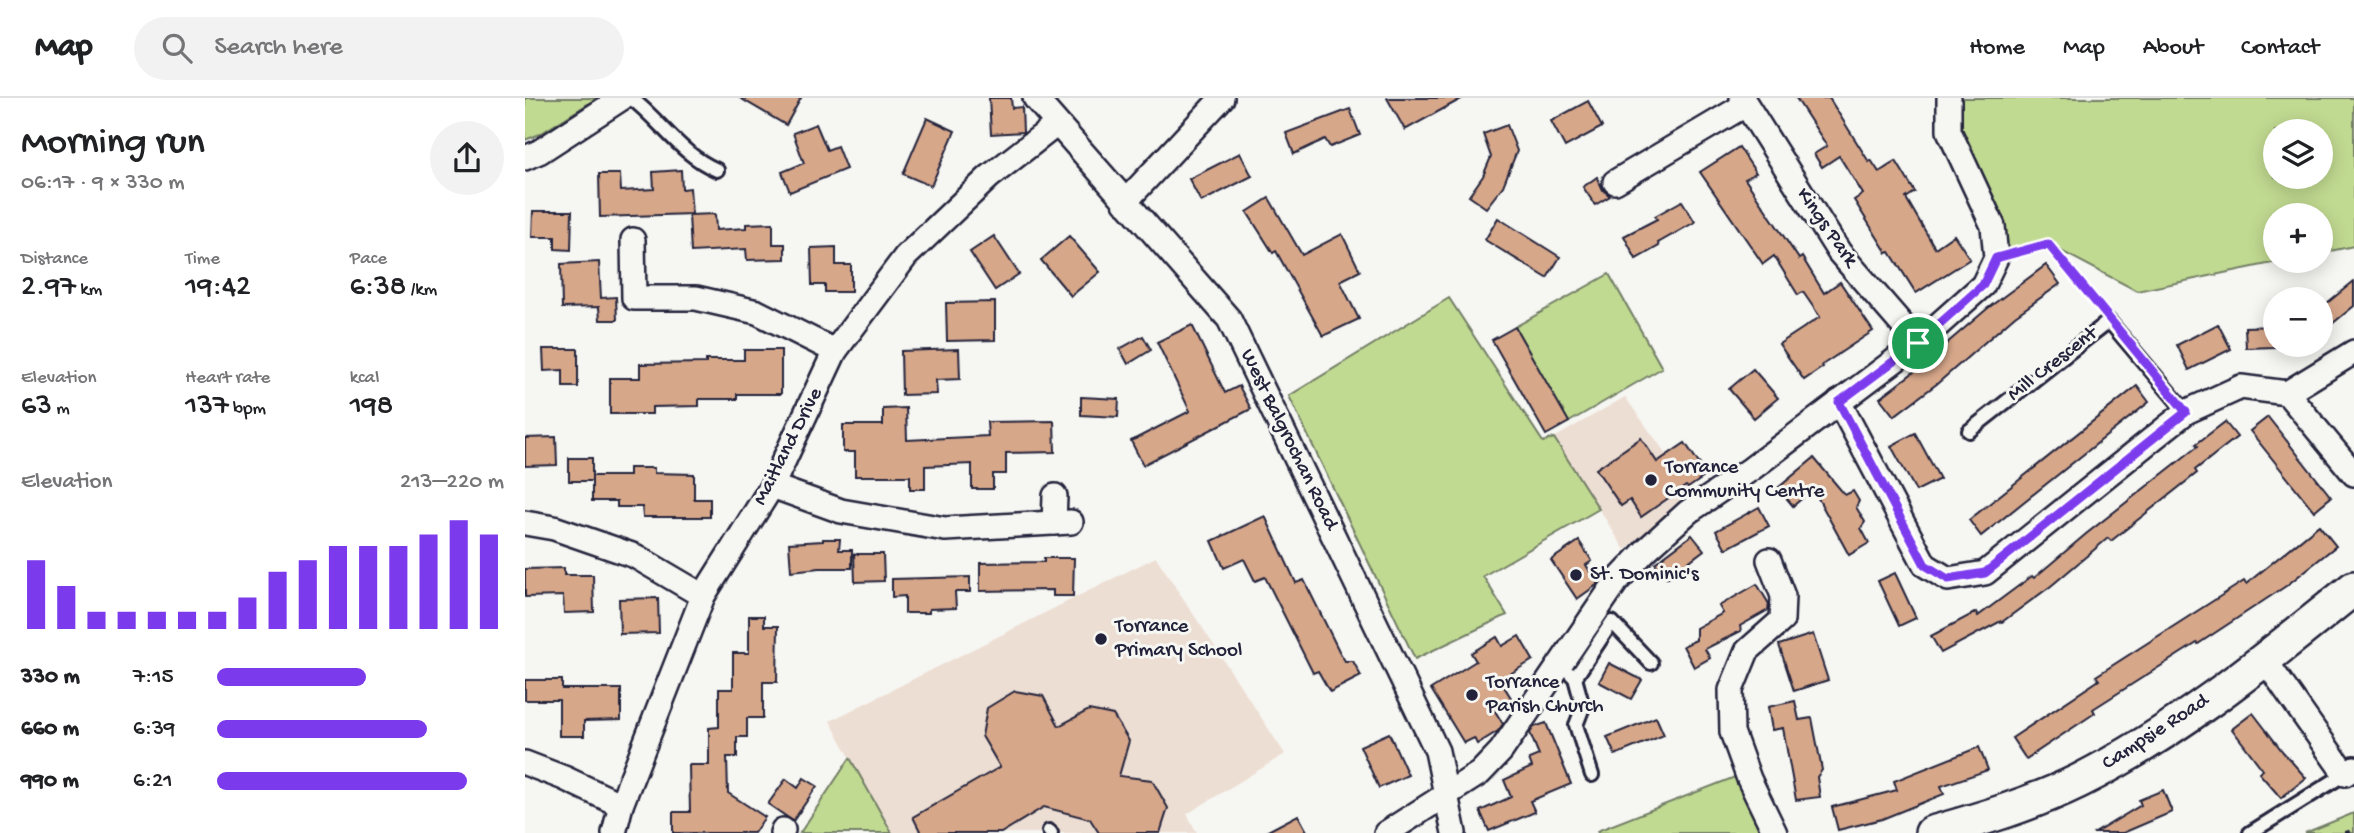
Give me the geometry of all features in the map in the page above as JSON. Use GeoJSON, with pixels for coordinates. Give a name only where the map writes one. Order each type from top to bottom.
{"type":"FeatureCollection","features":[{"type":"Feature","properties":{"kind":"main road","name":"Campsie Road"},"geometry":{"type":"LineString","coordinates":[[1932,833],[1991,817],[2077,782],[2141,748],[2265,660],[2354,588]]}},
{"type":"Feature","properties":{"kind":"street"},"geometry":{"type":"LineString","coordinates":[[525,158],[539,152],[622,98]]}},
{"type":"Feature","properties":{"kind":"street","name":"West Balgrochan Road"},"geometry":{"type":"LineString","coordinates":[[1035,98],[1229,319],[1437,751],[1454,833]]}},
{"type":"Feature","properties":{"kind":"street"},"geometry":{"type":"LineString","coordinates":[[1125,202],[1222,98]]}},
{"type":"Feature","properties":{"kind":"street"},"geometry":{"type":"LineString","coordinates":[[1386,833],[1480,773],[1501,751],[1568,671],[1616,582],[1646,550],[1688,512],[1751,469],[1918,343],[1983,285],[1996,258],[1993,226],[1949,131],[1949,98]]}},
{"type":"Feature","properties":{"kind":"street","name":"Kings Park"},"geometry":{"type":"LineString","coordinates":[[1615,181],[1744,102],[1839,252],[1918,343]]}},
{"type":"Feature","properties":{"kind":"street","name":"Maitland Drive"},"geometry":{"type":"LineString","coordinates":[[614,833],[621,805],[703,596],[772,486],[835,352],[907,257],[989,177],[1057,124]]}},
{"type":"Feature","properties":{"kind":"street"},"geometry":{"type":"LineString","coordinates":[[633,240],[634,298],[696,298],[757,312],[835,352]]}},
{"type":"Feature","properties":{"kind":"street"},"geometry":{"type":"LineString","coordinates":[[1839,402],[1925,565],[1948,579],[1985,573],[2186,412],[2241,387],[2287,393],[2354,352]]}},
{"type":"Feature","properties":{"kind":"street"},"geometry":{"type":"LineString","coordinates":[[2287,393],[2354,474]]}},
{"type":"Feature","properties":{"kind":"street"},"geometry":{"type":"LineString","coordinates":[[772,486],[841,511],[945,530],[1063,522],[1055,496]]}},
{"type":"Feature","properties":{"kind":"street"},"geometry":{"type":"LineString","coordinates":[[525,523],[554,528],[635,556],[703,596]]}},
{"type":"Feature","properties":{"kind":"street"},"geometry":{"type":"LineString","coordinates":[[1769,560],[1783,596],[1782,620],[1747,651],[1731,690],[1731,732],[1749,779],[1775,833]]}},
{"type":"Feature","properties":{"kind":"street"},"geometry":{"type":"LineString","coordinates":[[2265,660],[2350,771]]}},
{"type":"Feature","properties":{"kind":"street"},"geometry":{"type":"LineString","coordinates":[[525,763],[621,805]]}},
{"type":"Feature","properties":{"kind":"lane"},"geometry":{"type":"LineString","coordinates":[[631,98],[649,112],[681,148],[700,163],[717,170]]}},
{"type":"Feature","properties":{"kind":"lane","name":"Mill Crescent"},"geometry":{"type":"LineString","coordinates":[[1969,431],[2109,321],[2186,412]]}},
{"type":"Feature","properties":{"kind":"lane"},"geometry":{"type":"LineString","coordinates":[[1592,775],[1576,725],[1583,707],[1568,671],[1612,622],[1651,663]]}},
{"type":"Feature","properties":{"kind":"lane"},"geometry":{"type":"LineString","coordinates":[[2250,833],[2350,771]]}},
{"type":"Feature","properties":{"kind":"path"},"geometry":{"type":"LineString","coordinates":[[1996,258],[2048,244],[2109,321]]}},
{"type":"Feature","properties":{"kind":"path"},"geometry":{"type":"LineString","coordinates":[[2346,833],[2354,830]]}},
{"type":"Feature","properties":{"kind":"shaded area"},"geometry":{"type":"Polygon","coordinates":[[[1625,397],[1693,491],[1625,550],[1554,438],[1625,397]]]}},
{"type":"Feature","properties":{"kind":"shaded area","name":"Torrance Primary School"},"geometry":{"type":"Polygon","coordinates":[[[1156,557],[1285,754],[1187,814],[1197,833],[892,833],[830,721],[1156,557]]]}},
{"type":"Feature","properties":{"kind":"green space"},"geometry":{"type":"Polygon","coordinates":[[[525,98],[597,98],[540,134],[525,140],[525,98]]]}},
{"type":"Feature","properties":{"kind":"green space"},"geometry":{"type":"Polygon","coordinates":[[[1949,98],[2354,98],[2354,246],[2333,250],[2333,203],[2263,203],[2263,265],[2137,291],[2048,244],[1996,252],[1949,98]]]}},
{"type":"Feature","properties":{"kind":"green space"},"geometry":{"type":"Polygon","coordinates":[[[1609,274],[1662,368],[1569,422],[1515,327],[1609,274]]]}},
{"type":"Feature","properties":{"kind":"green space"},"geometry":{"type":"Polygon","coordinates":[[[1449,298],[1543,442],[1554,438],[1599,509],[1483,576],[1507,615],[1415,659],[1289,396],[1449,298]]]}},
{"type":"Feature","properties":{"kind":"green space"},"geometry":{"type":"Polygon","coordinates":[[[850,758],[892,833],[800,833],[850,758]]]}},
{"type":"Feature","properties":{"kind":"green space"},"geometry":{"type":"Polygon","coordinates":[[[1740,775],[1763,833],[1597,831],[1740,775]]]}},
{"type":"Feature","properties":{"kind":"green space"},"geometry":{"type":"Polygon","coordinates":[[[2354,813],[2354,833],[2305,833],[2354,813]]]}},
{"type":"Feature","properties":{"kind":"building"},"geometry":{"type":"Polygon","coordinates":[[[740,98],[801,98],[786,125],[740,98]]]}},
{"type":"Feature","properties":{"kind":"building"},"geometry":{"type":"Polygon","coordinates":[[[989,98],[1011,98],[1012,108],[1022,107],[1023,132],[991,134],[989,98]]]}},
{"type":"Feature","properties":{"kind":"building"},"geometry":{"type":"Polygon","coordinates":[[[1387,98],[1463,98],[1405,130],[1387,98]]]}},
{"type":"Feature","properties":{"kind":"building"},"geometry":{"type":"Polygon","coordinates":[[[1796,98],[1829,98],[1869,162],[1871,160],[1879,172],[1896,161],[1915,192],[1906,198],[1935,248],[1954,235],[1970,259],[1916,293],[1854,200],[1863,194],[1839,156],[1822,167],[1814,154],[1827,146],[1796,98]]]}},
{"type":"Feature","properties":{"kind":"building"},"geometry":{"type":"Polygon","coordinates":[[[1588,101],[1602,127],[1565,147],[1551,121],[1588,101]]]}},
{"type":"Feature","properties":{"kind":"building"},"geometry":{"type":"Polygon","coordinates":[[[1350,109],[1360,135],[1330,147],[1325,139],[1294,154],[1286,133],[1350,109]]]}},
{"type":"Feature","properties":{"kind":"building"},"geometry":{"type":"Polygon","coordinates":[[[927,118],[955,131],[931,186],[903,174],[927,118]]]}},
{"type":"Feature","properties":{"kind":"building"},"geometry":{"type":"Polygon","coordinates":[[[816,124],[827,150],[837,146],[846,169],[790,192],[782,172],[804,163],[793,133],[816,124]]]}},
{"type":"Feature","properties":{"kind":"building"},"geometry":{"type":"Polygon","coordinates":[[[1507,125],[1517,151],[1503,186],[1486,208],[1469,196],[1483,176],[1491,157],[1483,134],[1507,125]]]}},
{"type":"Feature","properties":{"kind":"building"},"geometry":{"type":"Polygon","coordinates":[[[1739,147],[1756,173],[1745,179],[1799,259],[1802,257],[1824,293],[1840,282],[1873,331],[1804,380],[1779,344],[1820,317],[1803,292],[1798,295],[1774,256],[1763,264],[1700,172],[1739,147]]]}},
{"type":"Feature","properties":{"kind":"building"},"geometry":{"type":"Polygon","coordinates":[[[1240,153],[1252,176],[1201,202],[1189,179],[1240,153]]]}},
{"type":"Feature","properties":{"kind":"building"},"geometry":{"type":"Polygon","coordinates":[[[681,170],[682,189],[690,188],[692,214],[600,217],[599,174],[620,174],[621,191],[654,189],[653,172],[681,170]]]}},
{"type":"Feature","properties":{"kind":"building"},"geometry":{"type":"Polygon","coordinates":[[[1597,177],[1603,190],[1610,196],[1595,205],[1583,187],[1597,177]]]}},
{"type":"Feature","properties":{"kind":"building"},"geometry":{"type":"Polygon","coordinates":[[[1269,198],[1302,255],[1342,234],[1360,271],[1340,281],[1359,319],[1323,336],[1276,251],[1273,253],[1247,212],[1269,198]]]}},
{"type":"Feature","properties":{"kind":"building"},"geometry":{"type":"Polygon","coordinates":[[[1682,201],[1695,222],[1636,259],[1624,236],[1657,219],[1655,216],[1682,201]]]}},
{"type":"Feature","properties":{"kind":"building"},"geometry":{"type":"Polygon","coordinates":[[[533,211],[572,211],[571,250],[555,249],[555,237],[532,237],[533,211]]]}},
{"type":"Feature","properties":{"kind":"building"},"geometry":{"type":"Polygon","coordinates":[[[715,214],[716,230],[746,228],[746,224],[773,223],[773,244],[785,244],[785,259],[747,260],[746,249],[691,252],[689,215],[715,214]]]}},
{"type":"Feature","properties":{"kind":"building"},"geometry":{"type":"Polygon","coordinates":[[[1498,218],[1560,257],[1547,278],[1485,240],[1498,218]]]}},
{"type":"Feature","properties":{"kind":"building"},"geometry":{"type":"Polygon","coordinates":[[[994,236],[1019,274],[995,290],[970,252],[994,236]]]}},
{"type":"Feature","properties":{"kind":"building"},"geometry":{"type":"Polygon","coordinates":[[[1069,236],[1100,272],[1071,296],[1041,260],[1069,236]]]}},
{"type":"Feature","properties":{"kind":"building"},"geometry":{"type":"Polygon","coordinates":[[[836,247],[836,265],[851,265],[851,292],[825,292],[825,285],[812,285],[811,248],[836,247]]]}},
{"type":"Feature","properties":{"kind":"building"},"geometry":{"type":"Polygon","coordinates":[[[599,262],[601,298],[616,297],[617,320],[600,320],[599,307],[562,308],[561,264],[599,262]]]}},
{"type":"Feature","properties":{"kind":"building"},"geometry":{"type":"Polygon","coordinates":[[[2046,265],[2060,284],[2015,316],[1938,383],[1894,416],[1880,398],[1940,352],[1939,350],[1988,308],[2046,265]]]}},
{"type":"Feature","properties":{"kind":"building"},"geometry":{"type":"Polygon","coordinates":[[[2354,281],[2354,306],[2333,323],[2333,298],[2354,281]]]}},
{"type":"Feature","properties":{"kind":"building"},"geometry":{"type":"Polygon","coordinates":[[[995,302],[995,340],[947,341],[946,303],[995,302]]]}},
{"type":"Feature","properties":{"kind":"building"},"geometry":{"type":"Polygon","coordinates":[[[2218,324],[2231,349],[2189,370],[2177,345],[2218,324]]]}},
{"type":"Feature","properties":{"kind":"building"},"geometry":{"type":"Polygon","coordinates":[[[1192,325],[1225,393],[1239,386],[1251,409],[1143,465],[1131,441],[1190,411],[1157,342],[1192,325]]]}},
{"type":"Feature","properties":{"kind":"building"},"geometry":{"type":"Polygon","coordinates":[[[2263,326],[2263,347],[2246,348],[2245,327],[2263,326]]]}},
{"type":"Feature","properties":{"kind":"building"},"geometry":{"type":"Polygon","coordinates":[[[1515,327],[1569,422],[1546,435],[1492,340],[1515,327]]]}},
{"type":"Feature","properties":{"kind":"building"},"geometry":{"type":"Polygon","coordinates":[[[1143,336],[1151,350],[1128,364],[1120,349],[1143,336]]]}},
{"type":"Feature","properties":{"kind":"building"},"geometry":{"type":"Polygon","coordinates":[[[543,349],[578,349],[578,387],[563,387],[563,370],[544,371],[543,349]]]}},
{"type":"Feature","properties":{"kind":"building"},"geometry":{"type":"Polygon","coordinates":[[[959,349],[960,379],[936,380],[937,394],[902,395],[901,351],[959,349]]]}},
{"type":"Feature","properties":{"kind":"building"},"geometry":{"type":"Polygon","coordinates":[[[744,350],[781,350],[781,394],[737,394],[737,399],[699,399],[699,406],[652,407],[652,414],[610,414],[610,378],[640,378],[640,364],[744,360],[744,350]]]}},
{"type":"Feature","properties":{"kind":"building"},"geometry":{"type":"Polygon","coordinates":[[[1753,369],[1778,398],[1754,418],[1729,389],[1753,369]]]}},
{"type":"Feature","properties":{"kind":"building"},"geometry":{"type":"Polygon","coordinates":[[[2137,386],[2149,402],[1981,536],[1969,520],[2137,386]]]}},
{"type":"Feature","properties":{"kind":"building"},"geometry":{"type":"Polygon","coordinates":[[[1081,397],[1119,399],[1118,417],[1081,415],[1081,397]]]}},
{"type":"Feature","properties":{"kind":"building"},"geometry":{"type":"Polygon","coordinates":[[[906,408],[907,440],[988,436],[987,422],[1054,421],[1055,452],[1006,453],[1006,474],[993,474],[993,489],[972,489],[972,464],[925,466],[925,489],[910,489],[910,476],[855,476],[855,452],[843,452],[843,425],[883,425],[883,409],[906,408]]]}},
{"type":"Feature","properties":{"kind":"building"},"geometry":{"type":"Polygon","coordinates":[[[2268,417],[2331,497],[2314,511],[2250,431],[2268,417]]]}},
{"type":"Feature","properties":{"kind":"building"},"geometry":{"type":"Polygon","coordinates":[[[2225,422],[2237,437],[2195,470],[2197,473],[2111,541],[2108,538],[2051,586],[2002,622],[1941,653],[1931,636],[1976,612],[1978,616],[2032,576],[2034,578],[2225,422]]]}},
{"type":"Feature","properties":{"kind":"building"},"geometry":{"type":"Polygon","coordinates":[[[1915,433],[1940,479],[1916,491],[1891,446],[1915,433]]]}},
{"type":"Feature","properties":{"kind":"building"},"geometry":{"type":"Polygon","coordinates":[[[556,437],[557,465],[525,466],[525,438],[556,437]]]}},
{"type":"Feature","properties":{"kind":"building","name":"Torrance Community Centre"},"geometry":{"type":"Polygon","coordinates":[[[1641,438],[1657,462],[1685,443],[1707,475],[1641,517],[1630,500],[1621,506],[1596,469],[1641,438]]]}},
{"type":"Feature","properties":{"kind":"building"},"geometry":{"type":"Polygon","coordinates":[[[569,458],[592,458],[592,481],[569,481],[569,458]]]}},
{"type":"Feature","properties":{"kind":"building"},"geometry":{"type":"Polygon","coordinates":[[[1814,458],[1845,495],[1853,491],[1859,501],[1856,507],[1865,522],[1861,528],[1869,543],[1849,555],[1813,489],[1793,506],[1778,488],[1814,458]]]}},
{"type":"Feature","properties":{"kind":"building"},"geometry":{"type":"Polygon","coordinates":[[[629,468],[654,468],[654,473],[694,474],[694,499],[710,499],[710,517],[643,517],[642,507],[617,507],[617,501],[592,501],[592,476],[629,476],[629,468]]]}},
{"type":"Feature","properties":{"kind":"building"},"geometry":{"type":"Polygon","coordinates":[[[1759,507],[1769,526],[1726,549],[1716,531],[1759,507]]]}},
{"type":"Feature","properties":{"kind":"building"},"geometry":{"type":"Polygon","coordinates":[[[1265,516],[1296,583],[1304,580],[1339,651],[1345,661],[1353,661],[1361,676],[1330,692],[1318,671],[1313,673],[1265,577],[1255,581],[1244,559],[1224,568],[1212,541],[1265,516]]]}},
{"type":"Feature","properties":{"kind":"building"},"geometry":{"type":"Polygon","coordinates":[[[2319,525],[2336,546],[2286,586],[2093,709],[2095,713],[2026,759],[2012,738],[2099,680],[2096,676],[2244,581],[2246,584],[2319,525]]]}},
{"type":"Feature","properties":{"kind":"building"},"geometry":{"type":"Polygon","coordinates":[[[1692,535],[1704,550],[1667,578],[1655,563],[1692,535]]]}},
{"type":"Feature","properties":{"kind":"building"},"geometry":{"type":"Polygon","coordinates":[[[840,539],[839,550],[852,550],[852,568],[791,571],[789,543],[840,539]]]}},
{"type":"Feature","properties":{"kind":"building","name":"St. Dominic's"},"geometry":{"type":"Polygon","coordinates":[[[1579,541],[1592,561],[1586,565],[1598,584],[1577,599],[1551,560],[1579,541]]]}},
{"type":"Feature","properties":{"kind":"building"},"geometry":{"type":"Polygon","coordinates":[[[854,554],[883,554],[884,581],[855,582],[854,554]]]}},
{"type":"Feature","properties":{"kind":"building"},"geometry":{"type":"Polygon","coordinates":[[[1044,558],[1074,558],[1073,596],[1053,596],[1053,590],[980,591],[980,563],[1044,562],[1044,558]]]}},
{"type":"Feature","properties":{"kind":"building"},"geometry":{"type":"Polygon","coordinates":[[[564,568],[564,575],[593,575],[594,612],[564,613],[563,596],[525,597],[525,569],[564,568]]]}},
{"type":"Feature","properties":{"kind":"building"},"geometry":{"type":"Polygon","coordinates":[[[1895,573],[1916,618],[1899,626],[1878,581],[1895,573]]]}},
{"type":"Feature","properties":{"kind":"building"},"geometry":{"type":"Polygon","coordinates":[[[970,577],[970,592],[955,592],[956,608],[929,609],[929,613],[905,613],[905,596],[892,597],[892,579],[970,577]]]}},
{"type":"Feature","properties":{"kind":"building"},"geometry":{"type":"Polygon","coordinates":[[[1757,584],[1769,604],[1768,610],[1740,626],[1741,631],[1705,649],[1710,658],[1694,667],[1683,646],[1696,640],[1696,628],[1723,613],[1719,606],[1757,584]]]}},
{"type":"Feature","properties":{"kind":"building"},"geometry":{"type":"Polygon","coordinates":[[[658,598],[659,633],[620,634],[619,599],[658,598]]]}},
{"type":"Feature","properties":{"kind":"building"},"geometry":{"type":"Polygon","coordinates":[[[749,616],[764,616],[764,626],[778,626],[777,682],[763,682],[763,718],[747,718],[747,737],[737,737],[737,757],[727,757],[728,793],[765,817],[754,833],[673,833],[673,812],[690,812],[689,765],[709,765],[709,728],[719,727],[719,689],[733,689],[733,653],[749,653],[749,616]]]}},
{"type":"Feature","properties":{"kind":"building"},"geometry":{"type":"Polygon","coordinates":[[[1813,634],[1828,680],[1794,691],[1779,645],[1813,634]]]}},
{"type":"Feature","properties":{"kind":"building","name":"Torrance Parish Church"},"geometry":{"type":"Polygon","coordinates":[[[1519,636],[1533,660],[1500,680],[1513,701],[1495,711],[1503,724],[1498,731],[1477,744],[1474,738],[1464,743],[1431,689],[1476,661],[1471,653],[1497,637],[1502,646],[1519,636]]]}},
{"type":"Feature","properties":{"kind":"building"},"geometry":{"type":"Polygon","coordinates":[[[1609,663],[1642,680],[1631,699],[1599,682],[1609,663]]]}},
{"type":"Feature","properties":{"kind":"building"},"geometry":{"type":"Polygon","coordinates":[[[525,680],[562,680],[562,689],[621,689],[621,720],[584,721],[584,736],[559,736],[559,700],[525,700],[525,680]]]}},
{"type":"Feature","properties":{"kind":"building"},"geometry":{"type":"Polygon","coordinates":[[[1015,691],[1043,696],[1059,726],[1089,710],[1113,715],[1129,741],[1119,776],[1152,780],[1168,808],[1160,833],[1099,833],[1090,819],[1044,807],[1001,833],[921,833],[913,817],[1000,767],[982,736],[987,708],[1015,691]]]}},
{"type":"Feature","properties":{"kind":"building"},"geometry":{"type":"Polygon","coordinates":[[[1795,701],[1799,720],[1812,718],[1822,770],[1817,777],[1820,797],[1796,800],[1783,728],[1772,730],[1768,707],[1795,701]]]}},
{"type":"Feature","properties":{"kind":"building"},"geometry":{"type":"Polygon","coordinates":[[[2253,713],[2306,778],[2281,798],[2259,773],[2263,770],[2232,729],[2253,713]]]}},
{"type":"Feature","properties":{"kind":"building"},"geometry":{"type":"Polygon","coordinates":[[[1656,717],[1664,735],[1615,755],[1607,737],[1656,717]]]}},
{"type":"Feature","properties":{"kind":"building"},"geometry":{"type":"Polygon","coordinates":[[[1546,723],[1571,784],[1530,801],[1535,812],[1489,831],[1480,811],[1511,797],[1504,780],[1532,767],[1529,759],[1539,755],[1530,733],[1534,727],[1546,723]]]}},
{"type":"Feature","properties":{"kind":"building"},"geometry":{"type":"Polygon","coordinates":[[[1389,733],[1408,775],[1379,788],[1360,746],[1389,733]]]}},
{"type":"Feature","properties":{"kind":"building"},"geometry":{"type":"Polygon","coordinates":[[[1979,747],[1988,770],[1941,786],[1944,794],[1882,819],[1838,830],[1832,807],[1897,790],[1894,781],[1979,747]]]}},
{"type":"Feature","properties":{"kind":"building"},"geometry":{"type":"Polygon","coordinates":[[[804,778],[817,786],[793,821],[768,804],[786,779],[798,788],[804,778]]]}},
{"type":"Feature","properties":{"kind":"building"},"geometry":{"type":"Polygon","coordinates":[[[2163,790],[2172,812],[2123,833],[2095,833],[2141,805],[2139,800],[2163,790]]]}},
{"type":"Feature","properties":{"kind":"building"},"geometry":{"type":"Polygon","coordinates":[[[1298,815],[1308,833],[1264,833],[1298,815]]]}},
{"type":"Feature","properties":{"kind":"place","name":"Torrance Community Centre"},"geometry":{"type":"Point","coordinates":[1651,480]}},
{"type":"Feature","properties":{"kind":"place","name":"St. Dominic's"},"geometry":{"type":"Point","coordinates":[1576,575]}},
{"type":"Feature","properties":{"kind":"place","name":"Torrance Primary School"},"geometry":{"type":"Point","coordinates":[1101,639]}},
{"type":"Feature","properties":{"kind":"place","name":"Torrance Parish Church"},"geometry":{"type":"Point","coordinates":[1472,695]}},
{"type":"Feature","properties":{"kind":"route"},"geometry":{"type":"LineString","coordinates":[[2048,244],[2186,412],[1985,573],[1948,579],[1925,565],[1839,402],[1918,343],[1983,285],[1996,258],[2048,244]]}}]}
